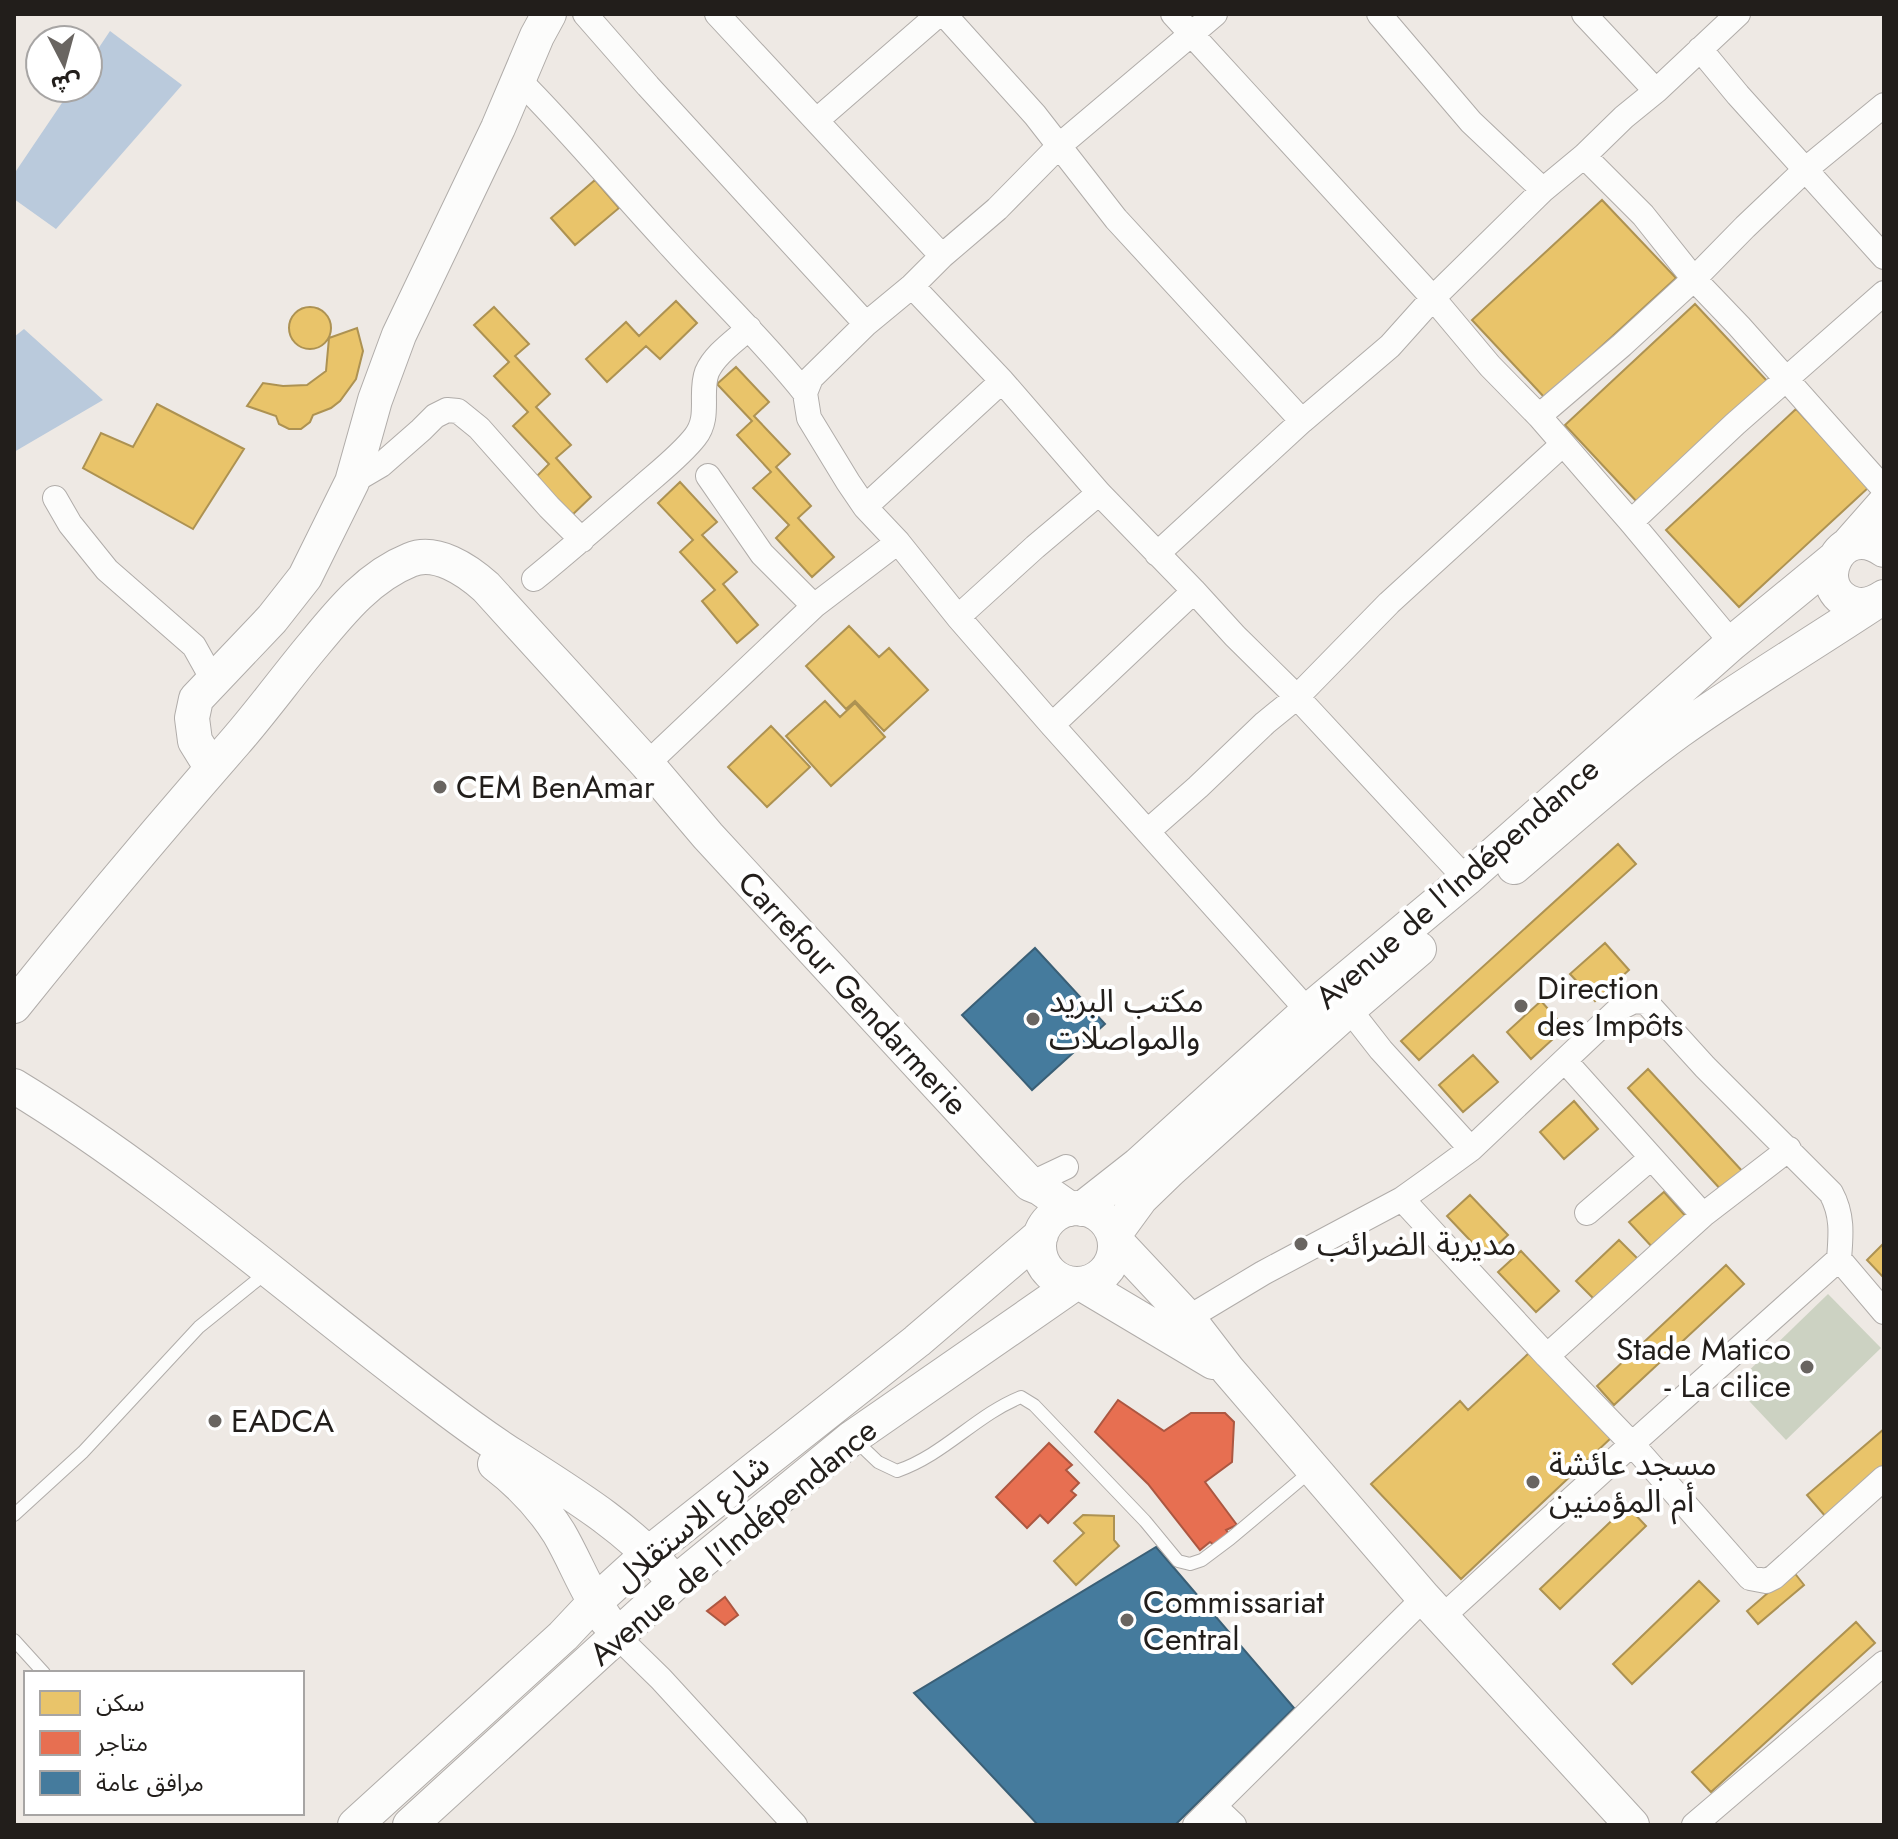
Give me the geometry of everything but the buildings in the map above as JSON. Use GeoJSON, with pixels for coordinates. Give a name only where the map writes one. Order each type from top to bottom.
{"type":"FeatureCollection","features":[{"type":"Feature","properties":{"kind":"main road"},"geometry":{"type":"LineString","coordinates":[[211,767],[195,741],[192,718],[196,699],[272,619],[305,577],[352,482],[375,400],[399,335],[549,14]]}},
{"type":"Feature","properties":{"kind":"main road","name":"Avenue de l'Indépendance"},"geometry":{"type":"LineString","coordinates":[[1059,1220],[1138,1165],[1308,1011],[1466,879],[1732,643],[1840,553],[1884,504]]}},
{"type":"Feature","properties":{"kind":"main road"},"geometry":{"type":"LineString","coordinates":[[1881,600],[1863,605],[1843,599],[1836,591],[1831,570],[1840,553],[1865,542],[1884,549]]}},
{"type":"Feature","properties":{"kind":"main road","name":"Carrefour Gendarmerie"},"geometry":{"type":"LineString","coordinates":[[14,1006],[122,873],[361,591],[413,558],[432,558],[454,565],[486,587],[719,847],[1030,1184]]}},
{"type":"Feature","properties":{"kind":"main road","name":"Avenue de l'Indépendance"},"geometry":{"type":"LineString","coordinates":[[1114,1237],[1141,1198],[1349,1009],[1629,769],[1753,680],[1881,600]]}},
{"type":"Feature","properties":{"kind":"main road"},"geometry":{"type":"LineString","coordinates":[[14,1086],[58,1113],[174,1197],[436,1401],[609,1519],[649,1553],[675,1583]]}},
{"type":"Feature","properties":{"kind":"main road"},"geometry":{"type":"LineString","coordinates":[[14,1105],[84,1152],[505,1472],[528,1493],[559,1533],[594,1603],[617,1636]]}},
{"type":"Feature","properties":{"kind":"main road"},"geometry":{"type":"LineString","coordinates":[[1030,1184],[1042,1210],[1059,1220]]}},
{"type":"Feature","properties":{"kind":"main road"},"geometry":{"type":"LineString","coordinates":[[1078,1284],[1094,1280],[1104,1273],[1115,1252],[1109,1225],[1092,1211],[1059,1220],[1039,1246],[1046,1267],[1054,1276],[1078,1284],[1228,1370]]}},
{"type":"Feature","properties":{"kind":"main road","name":"شارع الاستقلال"},"geometry":{"type":"LineString","coordinates":[[368,1821],[649,1553],[917,1341],[1059,1220]]}},
{"type":"Feature","properties":{"kind":"main road"},"geometry":{"type":"LineString","coordinates":[[1114,1237],[1188,1318],[1312,1470],[1432,1608],[1632,1825]]}},
{"type":"Feature","properties":{"kind":"main road","name":"Avenue de l'Indépendance"},"geometry":{"type":"LineString","coordinates":[[410,1825],[675,1583],[852,1438],[1078,1284]]}},
{"type":"Feature","properties":{"kind":"main road"},"geometry":{"type":"LineString","coordinates":[[559,1533],[570,1585],[569,1612],[563,1636]]}},
{"type":"Feature","properties":{"kind":"main road"},"geometry":{"type":"LineString","coordinates":[[462,1729],[486,1756]]}},
{"type":"Feature","properties":{"kind":"street"},"geometry":{"type":"LineString","coordinates":[[585,14],[866,324]]}},
{"type":"Feature","properties":{"kind":"street"},"geometry":{"type":"LineString","coordinates":[[817,120],[941,14],[1060,145],[1116,219],[1302,421]]}},
{"type":"Feature","properties":{"kind":"street"},"geometry":{"type":"LineString","coordinates":[[1173,14],[1433,298],[1490,366],[1539,416],[1732,643]]}},
{"type":"Feature","properties":{"kind":"street"},"geometry":{"type":"LineString","coordinates":[[1215,14],[1060,145],[997,209],[866,324],[811,378],[805,393],[809,418],[865,507],[1052,725],[1308,1011]]}},
{"type":"Feature","properties":{"kind":"street"},"geometry":{"type":"LineString","coordinates":[[1379,14],[1471,122],[1543,190]]}},
{"type":"Feature","properties":{"kind":"street"},"geometry":{"type":"LineString","coordinates":[[1584,14],[1656,91]]}},
{"type":"Feature","properties":{"kind":"street"},"geometry":{"type":"LineString","coordinates":[[1157,554],[1302,421],[1390,346],[1433,298],[1543,190],[1738,14]]}},
{"type":"Feature","properties":{"kind":"street"},"geometry":{"type":"LineString","coordinates":[[723,17],[942,256]]}},
{"type":"Feature","properties":{"kind":"street"},"geometry":{"type":"LineString","coordinates":[[1700,49],[1884,257]]}},
{"type":"Feature","properties":{"kind":"street"},"geometry":{"type":"LineString","coordinates":[[519,80],[749,328],[805,393]]}},
{"type":"Feature","properties":{"kind":"street"},"geometry":{"type":"LineString","coordinates":[[1539,416],[1694,279],[1806,169],[1884,105]]}},
{"type":"Feature","properties":{"kind":"street"},"geometry":{"type":"LineString","coordinates":[[1584,156],[1643,215],[1694,279],[1884,489]]}},
{"type":"Feature","properties":{"kind":"street"},"geometry":{"type":"LineString","coordinates":[[912,286],[1002,381],[1099,493],[1297,697],[1466,879]]}},
{"type":"Feature","properties":{"kind":"street"},"geometry":{"type":"LineString","coordinates":[[1631,522],[1785,379],[1884,293]]}},
{"type":"Feature","properties":{"kind":"street"},"geometry":{"type":"LineString","coordinates":[[534,579],[696,437],[703,424],[708,370],[714,360],[749,328]]}},
{"type":"Feature","properties":{"kind":"street"},"geometry":{"type":"LineString","coordinates":[[865,507],[1002,381]]}},
{"type":"Feature","properties":{"kind":"street"},"geometry":{"type":"LineString","coordinates":[[352,482],[381,465],[435,416],[447,410],[458,411],[479,428],[582,540]]}},
{"type":"Feature","properties":{"kind":"street"},"geometry":{"type":"LineString","coordinates":[[1148,831],[1297,697],[1389,603],[1562,445]]}},
{"type":"Feature","properties":{"kind":"street"},"geometry":{"type":"LineString","coordinates":[[708,476],[762,554],[814,606]]}},
{"type":"Feature","properties":{"kind":"street"},"geometry":{"type":"LineString","coordinates":[[958,617],[1099,493]]}},
{"type":"Feature","properties":{"kind":"street"},"geometry":{"type":"LineString","coordinates":[[55,498],[70,524],[107,570],[194,646],[213,680]]}},
{"type":"Feature","properties":{"kind":"street"},"geometry":{"type":"LineString","coordinates":[[647,764],[814,606],[898,542]]}},
{"type":"Feature","properties":{"kind":"street"},"geometry":{"type":"LineString","coordinates":[[1052,725],[1194,591]]}},
{"type":"Feature","properties":{"kind":"street"},"geometry":{"type":"LineString","coordinates":[[1188,1318],[1263,1273],[1402,1199],[1471,1149],[1620,1008],[1634,1001],[1646,1002],[1705,1067],[1831,1193],[1841,1219],[1839,1259],[1884,1312]]}},
{"type":"Feature","properties":{"kind":"street"},"geometry":{"type":"LineString","coordinates":[[1349,1009],[1391,1061],[1471,1149]]}},
{"type":"Feature","properties":{"kind":"street"},"geometry":{"type":"LineString","coordinates":[[1565,1061],[1703,1215]]}},
{"type":"Feature","properties":{"kind":"street"},"geometry":{"type":"LineString","coordinates":[[1547,1356],[1703,1215],[1789,1149]]}},
{"type":"Feature","properties":{"kind":"street"},"geometry":{"type":"LineString","coordinates":[[1587,1213],[1651,1158]]}},
{"type":"Feature","properties":{"kind":"street"},"geometry":{"type":"LineString","coordinates":[[1030,1184],[1066,1167]]}},
{"type":"Feature","properties":{"kind":"street"},"geometry":{"type":"LineString","coordinates":[[1402,1199],[1632,1444],[1750,1578],[1766,1581],[1774,1577],[1884,1478]]}},
{"type":"Feature","properties":{"kind":"street"},"geometry":{"type":"LineString","coordinates":[[1195,1825],[1432,1608],[1632,1444],[1839,1259]]}},
{"type":"Feature","properties":{"kind":"street"},"geometry":{"type":"LineString","coordinates":[[617,1636],[661,1679],[795,1825]]}},
{"type":"Feature","properties":{"kind":"street"},"geometry":{"type":"LineString","coordinates":[[1694,1825],[1883,1666]]}},
{"type":"Feature","properties":{"kind":"street"},"geometry":{"type":"LineString","coordinates":[[1214,1806],[1234,1825]]}},
{"type":"Feature","properties":{"kind":"lane"},"geometry":{"type":"LineString","coordinates":[[14,1515],[83,1452],[199,1327],[256,1281]]}},
{"type":"Feature","properties":{"kind":"lane"},"geometry":{"type":"LineString","coordinates":[[852,1438],[878,1462],[897,1471],[940,1450],[1006,1403],[1021,1397],[1034,1405],[1145,1521],[1178,1561],[1190,1564],[1202,1560],[1230,1539],[1312,1470]]}},
{"type":"Feature","properties":{"kind":"lane"},"geometry":{"type":"LineString","coordinates":[[14,1640],[42,1671]]}},
{"type":"Feature","properties":{"kind":"green space","name":"Stade Matico - La cilice"},"geometry":{"type":"Polygon","coordinates":[[[1828,1294],[1881,1348],[1786,1440],[1734,1385],[1828,1294]]]}},
{"type":"Feature","properties":{"kind":"water"},"geometry":{"type":"Polygon","coordinates":[[[110,31],[182,85],[56,229],[14,199],[14,174],[61,104],[104,104],[104,40],[110,31]]]}},
{"type":"Feature","properties":{"kind":"water"},"geometry":{"type":"Polygon","coordinates":[[[24,329],[103,400],[14,452],[14,337],[24,329]]]}},
{"type":"Feature","properties":{"kind":"place","name":"CEM BenAmar"},"geometry":{"type":"Point","coordinates":[440,787]}},
{"type":"Feature","properties":{"kind":"place","name":"Direction des Impôts"},"geometry":{"type":"Point","coordinates":[1521,1006]}},
{"type":"Feature","properties":{"kind":"place","name":"مكتب البريد والمواصلات"},"geometry":{"type":"Point","coordinates":[1033,1019]}},
{"type":"Feature","properties":{"kind":"place","name":"مديرية الضرائب"},"geometry":{"type":"Point","coordinates":[1301,1244]}},
{"type":"Feature","properties":{"kind":"place","name":"Stade Matico - La cilice"},"geometry":{"type":"Point","coordinates":[1807,1367]}},
{"type":"Feature","properties":{"kind":"place","name":"EADCA"},"geometry":{"type":"Point","coordinates":[215,1421]}},
{"type":"Feature","properties":{"kind":"place","name":"مسجد عائشة أم المؤمنين"},"geometry":{"type":"Point","coordinates":[1533,1482]}},
{"type":"Feature","properties":{"kind":"place","name":"Commissariat Central"},"geometry":{"type":"Point","coordinates":[1127,1620]}}]}
